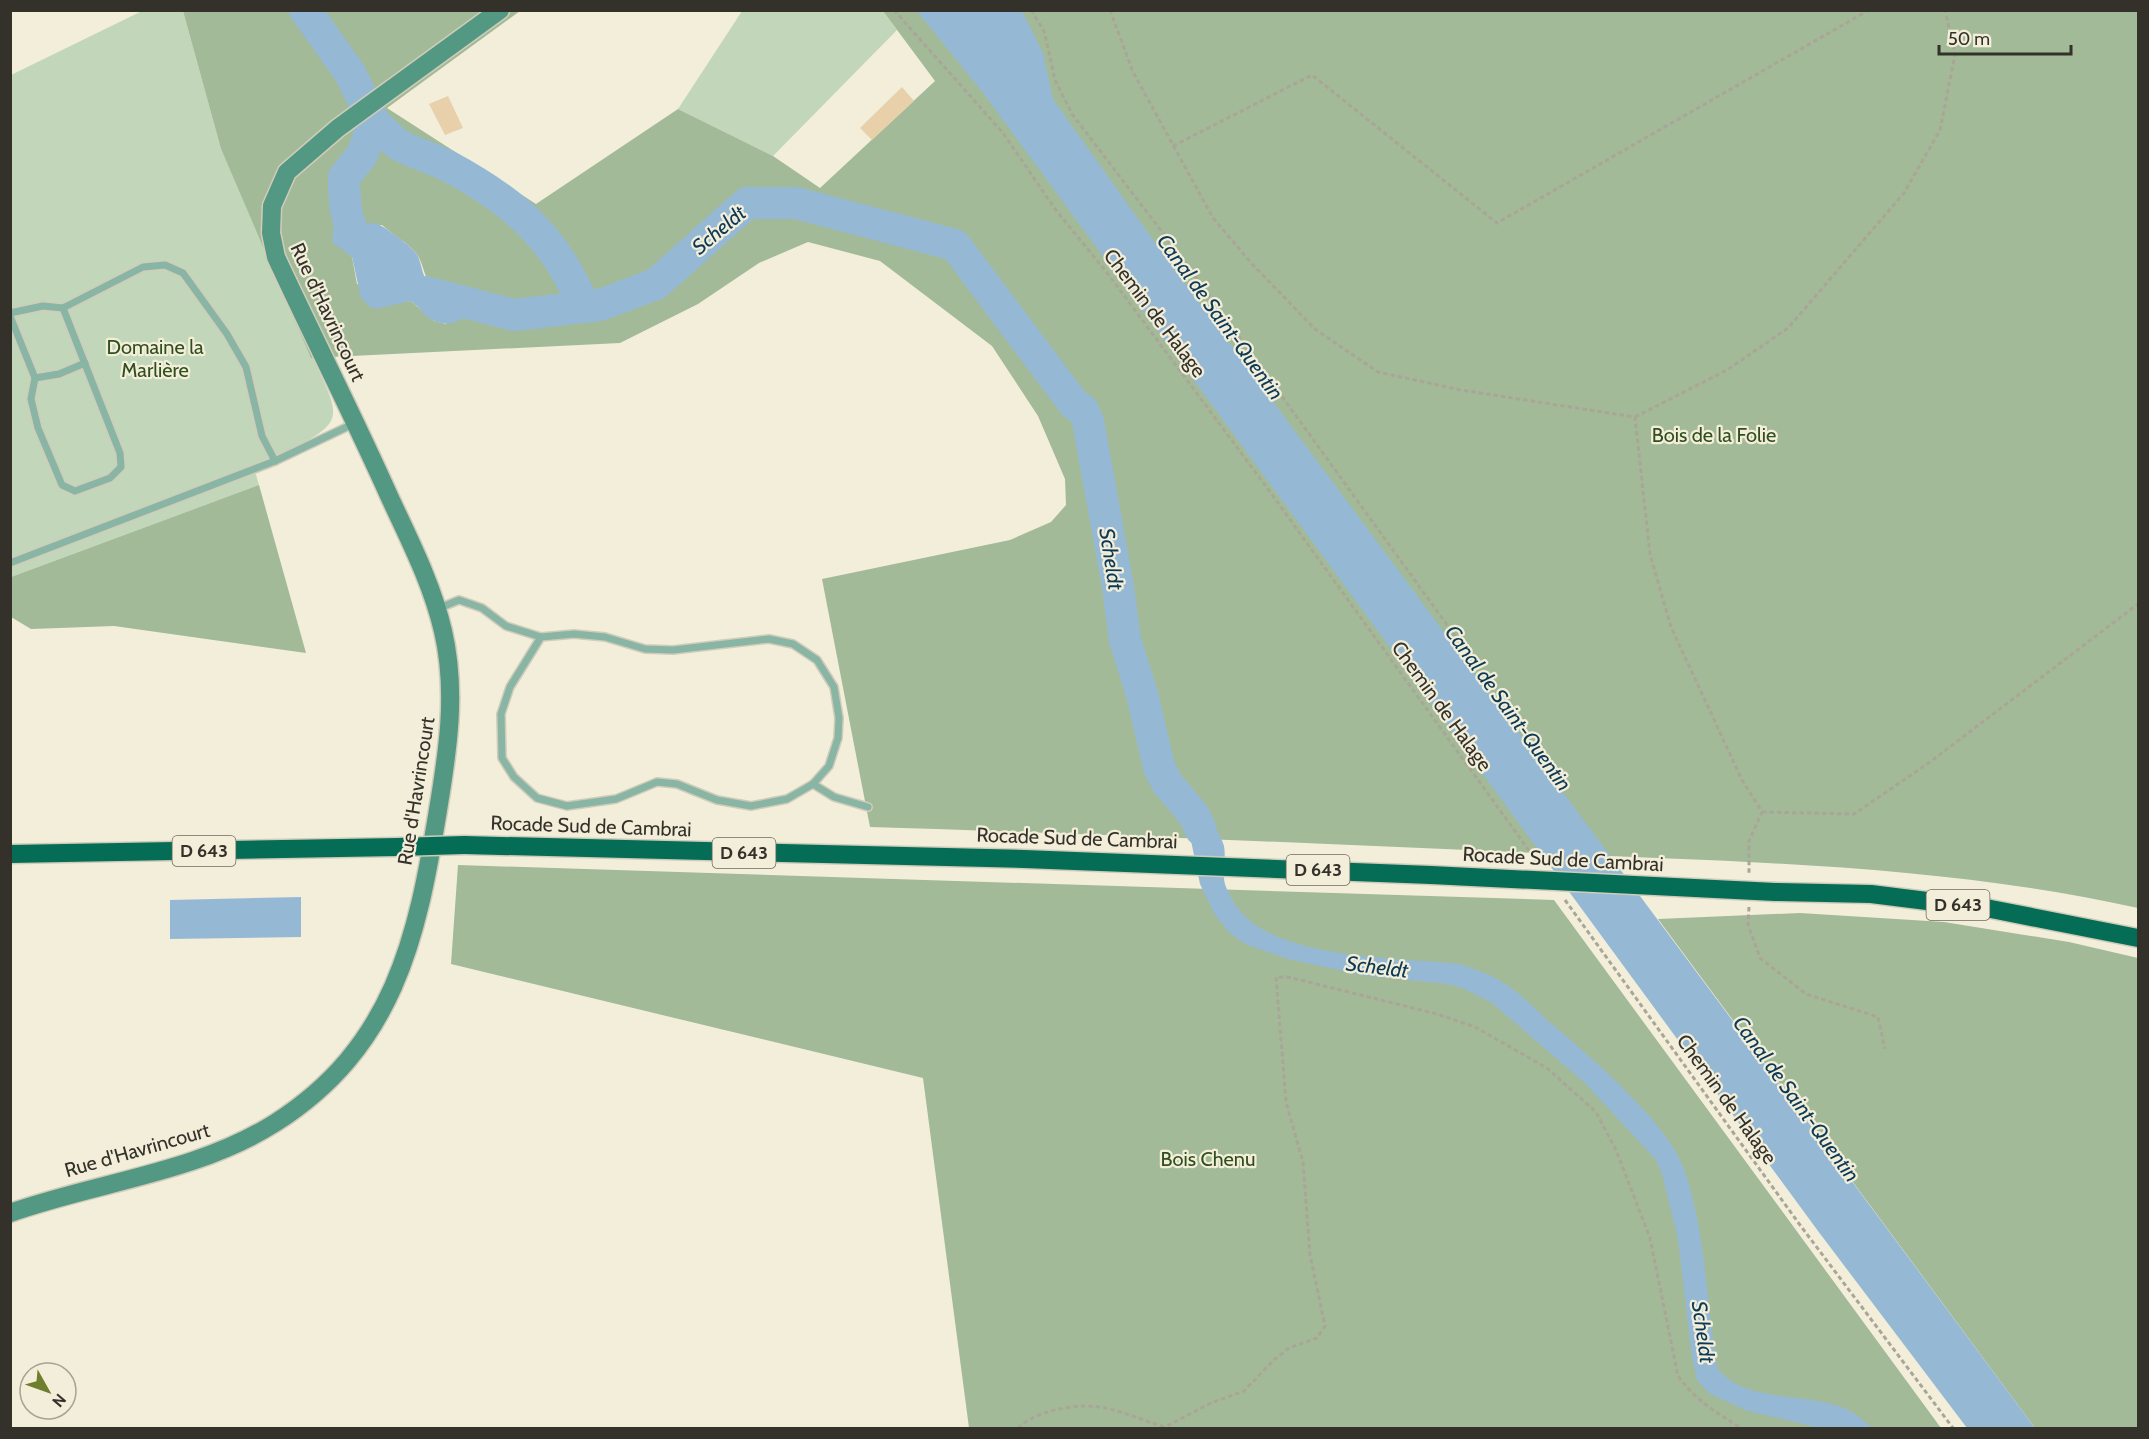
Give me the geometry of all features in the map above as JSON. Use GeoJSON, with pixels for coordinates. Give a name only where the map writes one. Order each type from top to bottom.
{"type":"FeatureCollection","features":[{"type":"Feature","properties":{"kind":"highway","name":"Rocade Sud de Cambrai"},"geometry":{"type":"LineString","coordinates":[[10,854],[464,845],[1024,859],[1775,892],[1871,894],[1991,909],[2139,938]]}},
{"type":"Feature","properties":{"kind":"street","name":"Rue d'Havrincourt"},"geometry":{"type":"LineString","coordinates":[[10,1213],[175,1165],[243,1140],[303,1103],[335,1074],[363,1041],[391,993],[408,951],[436,821],[447,751],[451,699],[447,653],[437,609],[408,537],[276,257],[271,233],[272,206],[287,172],[338,128],[500,10]]}},
{"type":"Feature","properties":{"kind":"lane"},"geometry":{"type":"LineString","coordinates":[[63,308],[120,453],[121,467],[110,478],[75,491],[62,484],[38,428],[31,399],[35,378],[10,314],[43,306],[63,308],[143,267],[165,265],[183,273],[227,334],[246,368],[262,436],[275,461]]}},
{"type":"Feature","properties":{"kind":"lane"},"geometry":{"type":"LineString","coordinates":[[35,378],[59,374],[85,363]]}},
{"type":"Feature","properties":{"kind":"lane"},"geometry":{"type":"LineString","coordinates":[[10,562],[275,461],[356,423]]}},
{"type":"Feature","properties":{"kind":"lane"},"geometry":{"type":"LineString","coordinates":[[437,609],[459,600],[482,608],[506,626],[541,637],[574,634],[595,636],[645,649],[674,650],[770,639],[793,644],[817,660],[834,687],[839,718],[838,738],[829,765],[813,784],[787,799],[751,806],[717,800],[677,784],[657,782],[616,799],[567,806],[537,798],[514,777],[502,758],[500,736],[501,714],[510,687],[541,637]]}},
{"type":"Feature","properties":{"kind":"lane"},"geometry":{"type":"LineString","coordinates":[[813,784],[834,797],[868,807]]}},
{"type":"Feature","properties":{"kind":"path","name":"Chemin de Halage"},"geometry":{"type":"LineString","coordinates":[[894,10],[1004,133],[1055,209],[1108,274],[1265,485],[1539,865]]}},
{"type":"Feature","properties":{"kind":"path"},"geometry":{"type":"LineString","coordinates":[[1031,10],[1044,32],[1055,80],[1072,114],[1185,262],[1494,690]]}},
{"type":"Feature","properties":{"kind":"path"},"geometry":{"type":"LineString","coordinates":[[1110,10],[1133,72],[1213,218],[1253,265],[1315,329],[1378,372],[1461,390],[1635,417],[1727,370],[1788,328],[1904,193],[1940,130],[1956,55],[1945,10]]}},
{"type":"Feature","properties":{"kind":"path"},"geometry":{"type":"LineString","coordinates":[[1173,146],[1312,75],[1497,222],[1869,10]]}},
{"type":"Feature","properties":{"kind":"path"},"geometry":{"type":"LineString","coordinates":[[1635,417],[1650,554],[1671,627],[1742,780],[1762,812]]}},
{"type":"Feature","properties":{"kind":"path"},"geometry":{"type":"LineString","coordinates":[[1762,812],[1854,814],[1930,762],[2139,604]]}},
{"type":"Feature","properties":{"kind":"path"},"geometry":{"type":"LineString","coordinates":[[1749,877],[1749,841],[1762,812]]}},
{"type":"Feature","properties":{"kind":"path","name":"Chemin de Halage"},"geometry":{"type":"LineString","coordinates":[[1564,898],[1800,1226],[1953,1428]]}},
{"type":"Feature","properties":{"kind":"path"},"geometry":{"type":"LineString","coordinates":[[1749,901],[1748,924],[1760,958],[1806,994],[1878,1017],[1885,1049]]}},
{"type":"Feature","properties":{"kind":"path"},"geometry":{"type":"LineString","coordinates":[[1018,1428],[1041,1414],[1089,1404],[1124,1412],[1165,1427],[1211,1403],[1244,1391],[1275,1359],[1289,1348],[1317,1338],[1325,1326],[1310,1255],[1303,1162],[1286,1102],[1276,977],[1288,977],[1437,1014],[1475,1027],[1547,1068],[1596,1112],[1616,1150],[1650,1238],[1678,1376],[1699,1400],[1741,1428]]}},
{"type":"Feature","properties":{"kind":"green space","name":"Domaine la Marlière"},"geometry":{"type":"Polygon","coordinates":[[[142,11],[183,11],[221,149],[327,389],[333,413],[326,428],[318,434],[253,465],[259,485],[11,577],[11,75],[142,11]]]}},
{"type":"Feature","properties":{"kind":"green space","name":"Bois de la Folie"},"geometry":{"type":"Polygon","coordinates":[[[183,11],[520,11],[387,108],[536,204],[678,109],[773,156],[820,188],[935,81],[883,11],[2138,11],[2138,908],[1995,883],[1850,868],[1215,839],[870,827],[822,579],[1010,540],[1051,522],[1066,505],[1065,479],[1038,416],[992,346],[880,261],[808,242],[759,263],[698,304],[620,343],[311,358],[221,149],[183,11]],[[357,212],[346,250],[352,257],[357,284],[401,302],[411,301],[434,321],[446,324],[443,289],[436,287],[428,279],[416,253],[382,225],[366,227],[357,212]]]}},
{"type":"Feature","properties":{"kind":"green space"},"geometry":{"type":"Polygon","coordinates":[[[742,11],[883,11],[897,30],[773,156],[678,109],[742,11]]]}},
{"type":"Feature","properties":{"kind":"green space"},"geometry":{"type":"Polygon","coordinates":[[[259,485],[306,653],[114,626],[31,629],[11,617],[11,577],[259,485]]]}},
{"type":"Feature","properties":{"kind":"green space","name":"Bois Chenu"},"geometry":{"type":"Polygon","coordinates":[[[458,865],[1554,900],[1941,1428],[969,1428],[923,1078],[451,964],[458,865]]]}},
{"type":"Feature","properties":{"kind":"green space"},"geometry":{"type":"Polygon","coordinates":[[[1800,913],[1944,922],[2069,942],[2138,958],[2138,1428],[2035,1428],[1658,919],[1800,913]]]}},
{"type":"Feature","properties":{"kind":"water"},"geometry":{"type":"Polygon","coordinates":[[[917,11],[1022,11],[1043,53],[1053,99],[1156,244],[2035,1428],[1967,1428],[1818,1231],[984,94],[917,11]]]}},
{"type":"Feature","properties":{"kind":"water"},"geometry":{"type":"Polygon","coordinates":[[[341,208],[354,211],[365,226],[371,223],[378,224],[409,246],[416,253],[429,284],[457,296],[469,307],[462,319],[450,323],[437,322],[425,315],[411,301],[376,309],[369,306],[361,298],[352,257],[332,242],[335,215],[341,208]]]}},
{"type":"Feature","properties":{"kind":"water"},"geometry":{"type":"Polygon","coordinates":[[[1187,788],[1218,831],[1225,850],[1224,881],[1232,899],[1248,919],[1272,934],[1302,945],[1369,957],[1459,964],[1482,972],[1499,980],[1526,1000],[1603,1069],[1644,1110],[1675,1150],[1684,1169],[1701,1242],[1717,1367],[1727,1378],[1741,1386],[1758,1392],[1831,1404],[1856,1415],[1873,1428],[1820,1428],[1748,1411],[1710,1394],[1697,1380],[1692,1358],[1678,1239],[1662,1174],[1656,1160],[1585,1083],[1492,1003],[1465,989],[1448,984],[1367,976],[1288,959],[1245,944],[1230,933],[1215,915],[1200,884],[1189,831],[1183,818],[1166,801],[1187,788]]]}},
{"type":"Feature","properties":{"kind":"water"},"geometry":{"type":"Polygon","coordinates":[[[301,897],[301,937],[170,939],[170,900],[301,897]]]}},
{"type":"Feature","properties":{"kind":"building"},"geometry":{"type":"Polygon","coordinates":[[[902,87],[914,101],[872,140],[860,128],[902,87]]]}},
{"type":"Feature","properties":{"kind":"building"},"geometry":{"type":"Polygon","coordinates":[[[448,96],[463,128],[445,135],[429,104],[448,96]]]}},
{"type":"Feature","properties":{"kind":"waterway","name":"Scheldt"},"geometry":{"type":"LineString","coordinates":[[305,10],[350,73],[374,122],[362,155],[344,177],[345,204],[349,223],[364,245]]}},
{"type":"Feature","properties":{"kind":"waterway"},"geometry":{"type":"LineString","coordinates":[[374,122],[401,146],[448,166],[512,207],[530,223],[560,260],[584,307]]}},
{"type":"Feature","properties":{"kind":"waterway","name":"Scheldt"},"geometry":{"type":"LineString","coordinates":[[425,292],[514,315],[600,305],[656,284],[747,203],[796,203],[955,245],[1074,404],[1083,410],[1088,421],[1118,587],[1125,640],[1142,694],[1159,767],[1167,783],[1194,815],[1201,830]]}},
{"type":"Feature","properties":{"kind":"water label","name":"Canal de Saint-Quentin"},"geometry":{"type":"Point","coordinates":[1220,317]}},
{"type":"Feature","properties":{"kind":"water label","name":"Canal de Saint-Quentin"},"geometry":{"type":"Point","coordinates":[1508,708]}},
{"type":"Feature","properties":{"kind":"water label","name":"Canal de Saint-Quentin"},"geometry":{"type":"Point","coordinates":[1796,1099]}}]}
